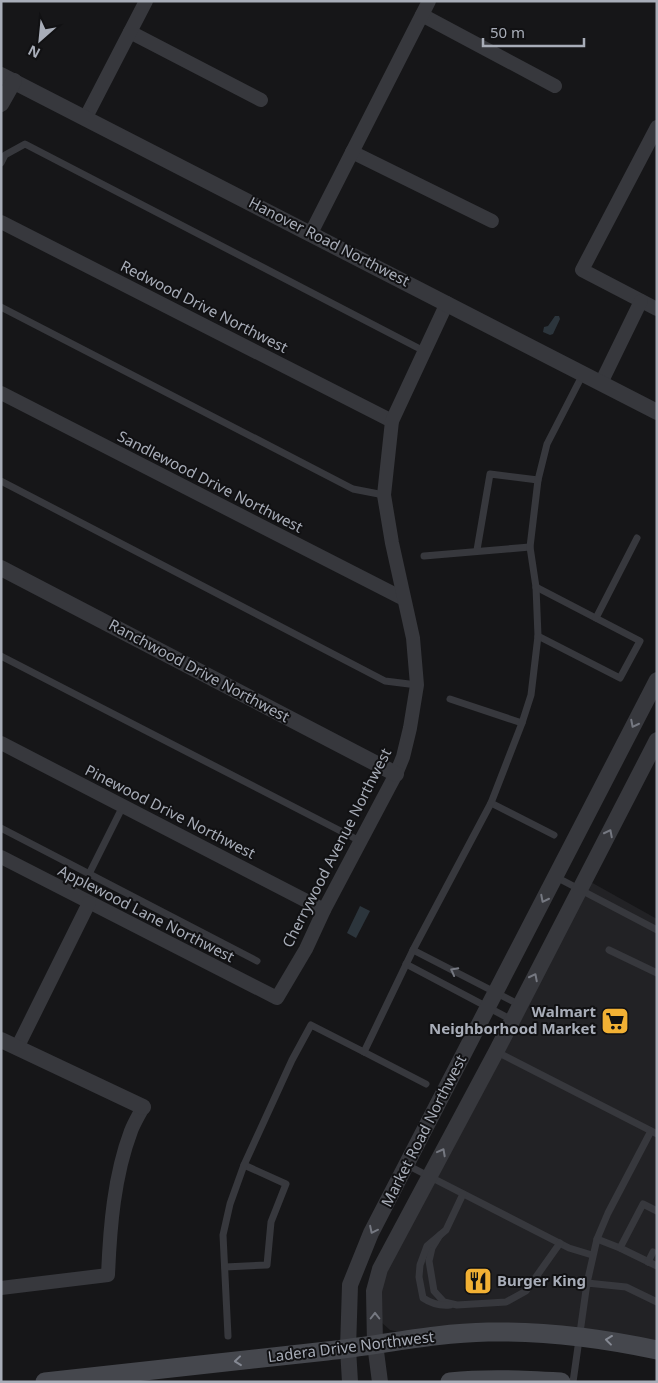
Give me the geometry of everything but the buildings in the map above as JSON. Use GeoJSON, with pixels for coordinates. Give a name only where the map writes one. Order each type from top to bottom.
{"type":"FeatureCollection","features":[{"type":"Feature","properties":{"kind":"main road","name":"Ladera Drive Northwest"},"geometry":{"type":"LineString","coordinates":[[45,1382],[348,1348],[408,1339],[487,1332],[560,1334],[616,1341],[657,1350]]}},
{"type":"Feature","properties":{"kind":"main road"},"geometry":{"type":"LineString","coordinates":[[450,1382],[522,1380],[561,1382]]}},
{"type":"Feature","properties":{"kind":"street"},"geometry":{"type":"LineString","coordinates":[[86,117],[146,1]]}},
{"type":"Feature","properties":{"kind":"street"},"geometry":{"type":"LineString","coordinates":[[311,233],[429,1]]}},
{"type":"Feature","properties":{"kind":"street"},"geometry":{"type":"LineString","coordinates":[[422,15],[555,86]]}},
{"type":"Feature","properties":{"kind":"street"},"geometry":{"type":"LineString","coordinates":[[130,32],[261,100]]}},
{"type":"Feature","properties":{"kind":"street"},"geometry":{"type":"LineString","coordinates":[[1,104],[8,78]]}},
{"type":"Feature","properties":{"kind":"street","name":"Hanover Road Northwest"},"geometry":{"type":"LineString","coordinates":[[8,78],[657,412]]}},
{"type":"Feature","properties":{"kind":"street"},"geometry":{"type":"LineString","coordinates":[[656,132],[582,270],[657,309]]}},
{"type":"Feature","properties":{"kind":"street"},"geometry":{"type":"LineString","coordinates":[[352,152],[492,221]]}},
{"type":"Feature","properties":{"kind":"street","name":"Redwood Drive Northwest"},"geometry":{"type":"LineString","coordinates":[[1,222],[392,421]]}},
{"type":"Feature","properties":{"kind":"street"},"geometry":{"type":"LineString","coordinates":[[601,383],[641,302]]}},
{"type":"Feature","properties":{"kind":"street","name":"Cherrywood Avenue Northwest"},"geometry":{"type":"LineString","coordinates":[[277,998],[306,950],[324,910],[396,774],[403,757],[417,684],[413,638],[392,543],[384,495],[392,421],[446,303]]}},
{"type":"Feature","properties":{"kind":"street","name":"Sandlewood Drive Northwest"},"geometry":{"type":"LineString","coordinates":[[1,394],[404,598]]}},
{"type":"Feature","properties":{"kind":"street","name":"Ranchwood Drive Northwest"},"geometry":{"type":"LineString","coordinates":[[1,568],[396,774]]}},
{"type":"Feature","properties":{"kind":"street","name":"Market Road Northwest"},"geometry":{"type":"LineString","coordinates":[[350,1382],[348,1348],[350,1286],[371,1234],[657,680]]}},
{"type":"Feature","properties":{"kind":"street","name":"Market Road Northwest"},"geometry":{"type":"LineString","coordinates":[[380,1382],[375,1344],[374,1290],[380,1269],[428,1176],[496,1052],[657,740]]}},
{"type":"Feature","properties":{"kind":"street","name":"Pinewood Drive Northwest"},"geometry":{"type":"LineString","coordinates":[[1,743],[324,910]]}},
{"type":"Feature","properties":{"kind":"street","name":"Applewood Lane Northwest"},"geometry":{"type":"LineString","coordinates":[[1,857],[277,998]]}},
{"type":"Feature","properties":{"kind":"street"},"geometry":{"type":"LineString","coordinates":[[17,1048],[89,903]]}},
{"type":"Feature","properties":{"kind":"street"},"geometry":{"type":"LineString","coordinates":[[1,1040],[143,1107],[131,1130],[122,1162],[110,1232],[108,1275],[1,1288]]}},
{"type":"Feature","properties":{"kind":"lane"},"geometry":{"type":"LineString","coordinates":[[1,163],[5,155],[25,144],[424,351]]}},
{"type":"Feature","properties":{"kind":"lane"},"geometry":{"type":"LineString","coordinates":[[1,307],[353,489],[384,495]]}},
{"type":"Feature","properties":{"kind":"lane"},"geometry":{"type":"LineString","coordinates":[[364,1052],[413,950],[491,803],[522,724],[531,695],[538,636],[536,587],[530,547],[538,480],[547,444],[583,374]]}},
{"type":"Feature","properties":{"kind":"lane"},"geometry":{"type":"LineString","coordinates":[[477,550],[490,474],[538,480]]}},
{"type":"Feature","properties":{"kind":"lane"},"geometry":{"type":"LineString","coordinates":[[1,481],[385,681],[417,684]]}},
{"type":"Feature","properties":{"kind":"lane"},"geometry":{"type":"LineString","coordinates":[[596,618],[638,538]]}},
{"type":"Feature","properties":{"kind":"lane"},"geometry":{"type":"LineString","coordinates":[[424,556],[530,547]]}},
{"type":"Feature","properties":{"kind":"lane"},"geometry":{"type":"LineString","coordinates":[[536,587],[640,641],[620,678],[538,636]]}},
{"type":"Feature","properties":{"kind":"lane"},"geometry":{"type":"LineString","coordinates":[[1,656],[360,841]]}},
{"type":"Feature","properties":{"kind":"lane"},"geometry":{"type":"LineString","coordinates":[[450,699],[522,724]]}},
{"type":"Feature","properties":{"kind":"lane"},"geometry":{"type":"LineString","coordinates":[[491,803],[554,835]]}},
{"type":"Feature","properties":{"kind":"lane"},"geometry":{"type":"LineString","coordinates":[[89,874],[123,806]]}},
{"type":"Feature","properties":{"kind":"lane"},"geometry":{"type":"LineString","coordinates":[[1,828],[257,962]]}},
{"type":"Feature","properties":{"kind":"lane"},"geometry":{"type":"LineString","coordinates":[[556,877],[657,930]]}},
{"type":"Feature","properties":{"kind":"lane"},"geometry":{"type":"LineString","coordinates":[[413,950],[492,1000],[512,1020]]}},
{"type":"Feature","properties":{"kind":"lane"},"geometry":{"type":"LineString","coordinates":[[609,950],[657,973]]}},
{"type":"Feature","properties":{"kind":"lane"},"geometry":{"type":"LineString","coordinates":[[406,964],[492,1000],[520,1005]]}},
{"type":"Feature","properties":{"kind":"lane"},"geometry":{"type":"LineString","coordinates":[[228,1336],[223,1235],[230,1204],[244,1165],[292,1060],[311,1025],[426,1084]]}},
{"type":"Feature","properties":{"kind":"lane"},"geometry":{"type":"LineString","coordinates":[[496,1052],[654,1132],[608,1212],[596,1239],[587,1282],[573,1382]]}},
{"type":"Feature","properties":{"kind":"lane"},"geometry":{"type":"LineString","coordinates":[[225,1267],[266,1265],[271,1222],[286,1184],[244,1165]]}},
{"type":"Feature","properties":{"kind":"lane"},"geometry":{"type":"LineString","coordinates":[[407,1165],[560,1244],[592,1255]]}},
{"type":"Feature","properties":{"kind":"lane"},"geometry":{"type":"LineString","coordinates":[[463,1194],[446,1230],[427,1246],[420,1265],[423,1298],[429,1302],[440,1306],[506,1302],[526,1292],[560,1244]]}},
{"type":"Feature","properties":{"kind":"lane"},"geometry":{"type":"LineString","coordinates":[[620,1248],[643,1204],[657,1211]]}},
{"type":"Feature","properties":{"kind":"lane"},"geometry":{"type":"LineString","coordinates":[[440,1235],[432,1248],[429,1261],[434,1291],[444,1302],[457,1305]]}},
{"type":"Feature","properties":{"kind":"lane"},"geometry":{"type":"LineString","coordinates":[[596,1239],[657,1266]]}},
{"type":"Feature","properties":{"kind":"lane"},"geometry":{"type":"LineString","coordinates":[[648,1262],[653,1252]]}},
{"type":"Feature","properties":{"kind":"lane"},"geometry":{"type":"LineString","coordinates":[[587,1282],[626,1287],[657,1302]]}},
{"type":"Feature","properties":{"kind":"shaded area"},"geometry":{"type":"Polygon","coordinates":[[[555,316],[559,316],[560,319],[553,334],[550,335],[543,332],[544,327],[548,326],[555,316]]]}},
{"type":"Feature","properties":{"kind":"shaded area"},"geometry":{"type":"Polygon","coordinates":[[[589,881],[657,919],[657,1345],[398,1332],[390,1330],[381,1322],[380,1308],[383,1282],[390,1265],[589,881]]]}},
{"type":"Feature","properties":{"kind":"shaded area"},"geometry":{"type":"Polygon","coordinates":[[[360,906],[370,911],[356,938],[347,933],[360,906]]]}},
{"type":"Feature","properties":{"kind":"place","name":"Walmart Neighborhood Market"},"geometry":{"type":"Point","coordinates":[615,1021]}},
{"type":"Feature","properties":{"kind":"place","name":"Burger King"},"geometry":{"type":"Point","coordinates":[478,1281]}}]}
